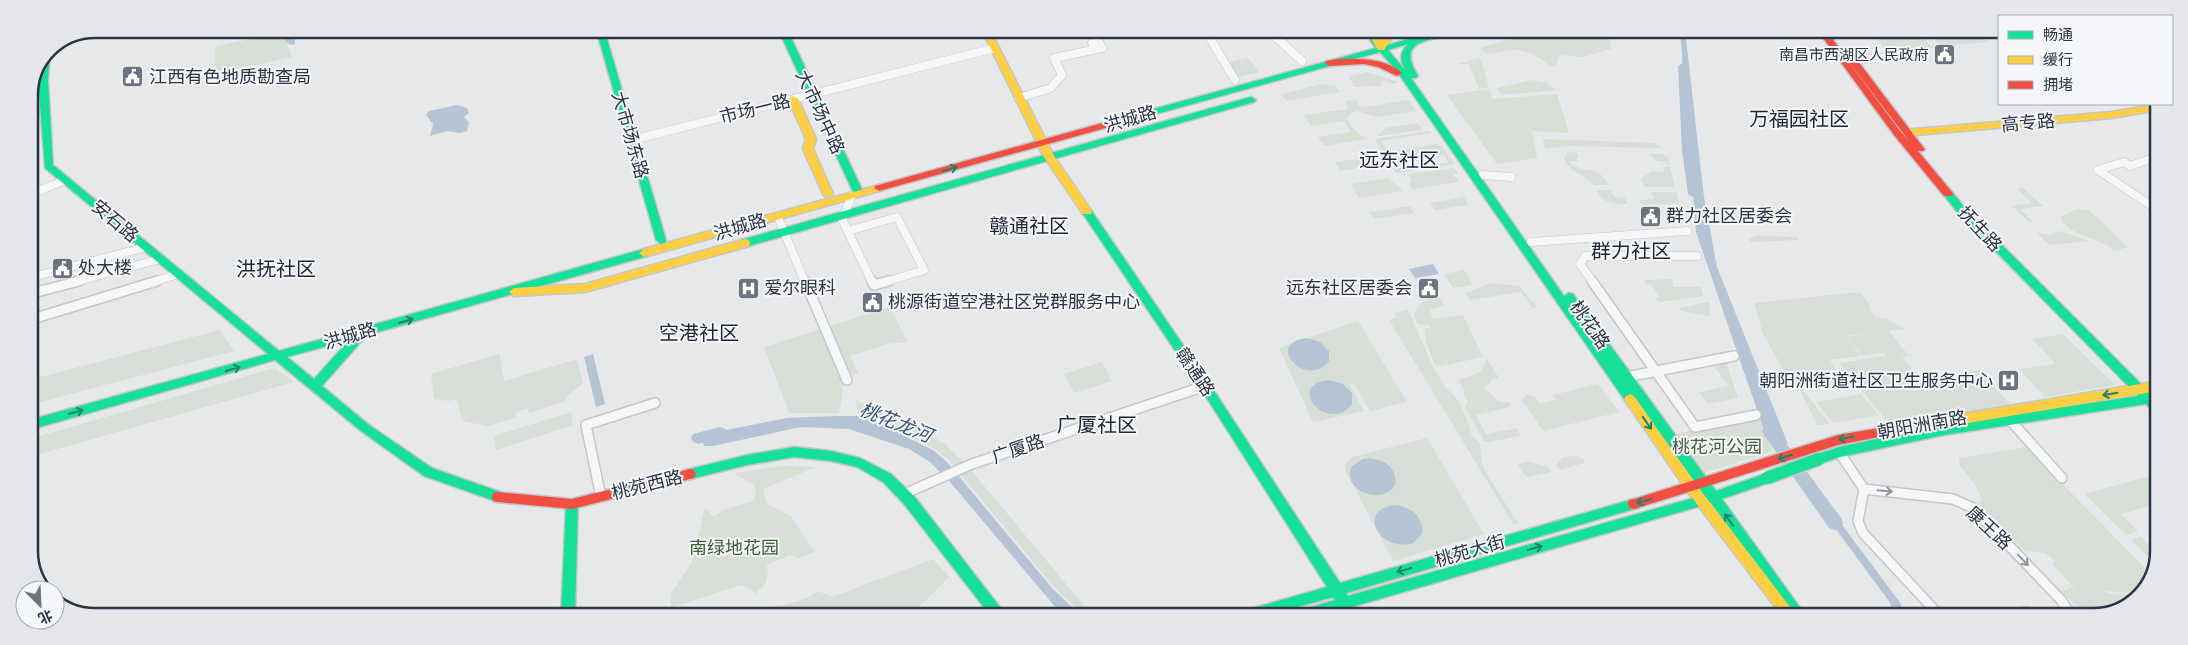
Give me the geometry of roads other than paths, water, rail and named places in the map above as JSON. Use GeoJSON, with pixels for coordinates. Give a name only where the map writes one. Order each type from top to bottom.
{"type":"FeatureCollection","features":[{"type":"Feature","properties":{"kind":"main road","name":"大市场东路"},"geometry":{"type":"LineString","coordinates":[[602,37],[661,240]]}},
{"type":"Feature","properties":{"kind":"main road","name":"大市场中路"},"geometry":{"type":"LineString","coordinates":[[785,37],[855,192]]}},
{"type":"Feature","properties":{"kind":"main road","name":"赣通路"},"geometry":{"type":"LineString","coordinates":[[990,37],[1049,157],[1205,386],[1346,603]]}},
{"type":"Feature","properties":{"kind":"main road","name":"洪城路"},"geometry":{"type":"LineString","coordinates":[[1039,139],[1325,64],[1380,37]]}},
{"type":"Feature","properties":{"kind":"main road","name":"洪城路"},"geometry":{"type":"LineString","coordinates":[[38,412],[275,352],[362,333],[778,217],[855,192],[1380,37]]}},
{"type":"Feature","properties":{"kind":"main road","name":"桃花路"},"geometry":{"type":"LineString","coordinates":[[1380,37],[1410,84],[1696,485],[1793,608]]}},
{"type":"Feature","properties":{"kind":"main road","name":"桃花路"},"geometry":{"type":"LineString","coordinates":[[1412,37],[1406,50],[1404,62],[1626,376],[1696,485]]}},
{"type":"Feature","properties":{"kind":"main road","name":"抚生路"},"geometry":{"type":"LineString","coordinates":[[1827,37],[1903,133],[1983,226],[2150,396]]}},
{"type":"Feature","properties":{"kind":"main road","name":"抚生路"},"geometry":{"type":"LineString","coordinates":[[1835,37],[1853,60],[1903,133]]}},
{"type":"Feature","properties":{"kind":"main road"},"geometry":{"type":"LineString","coordinates":[[1325,64],[1354,60],[1379,62],[1389,66],[1410,84]]}},
{"type":"Feature","properties":{"kind":"main road","name":"安石路"},"geometry":{"type":"LineString","coordinates":[[44,69],[43,80],[48,166],[275,352]]}},
{"type":"Feature","properties":{"kind":"main road"},"geometry":{"type":"LineString","coordinates":[[793,99],[811,139],[808,149],[828,194]]}},
{"type":"Feature","properties":{"kind":"main road"},"geometry":{"type":"LineString","coordinates":[[508,292],[584,288],[1251,100]]}},
{"type":"Feature","properties":{"kind":"main road","name":"高专路"},"geometry":{"type":"LineString","coordinates":[[1903,133],[2111,115],[2150,108]]}},
{"type":"Feature","properties":{"kind":"main road","name":"洪城路"},"geometry":{"type":"LineString","coordinates":[[38,422],[661,240],[828,194],[855,192]]}},
{"type":"Feature","properties":{"kind":"main road"},"geometry":{"type":"LineString","coordinates":[[315,386],[362,333]]}},
{"type":"Feature","properties":{"kind":"main road","name":"桃苑西路"},"geometry":{"type":"LineString","coordinates":[[275,352],[365,428],[428,472],[496,497],[572,504],[747,460],[794,452],[831,456],[860,463],[887,478],[904,494],[994,608]]}},
{"type":"Feature","properties":{"kind":"main road","name":"朝阳洲南路"},"geometry":{"type":"LineString","coordinates":[[1696,485],[1848,438],[2150,387]]}},
{"type":"Feature","properties":{"kind":"main road","name":"朝阳洲南路"},"geometry":{"type":"LineString","coordinates":[[1707,499],[1839,452],[1944,430],[2009,419],[2150,402]]}},
{"type":"Feature","properties":{"kind":"main road","name":"桃苑大街"},"geometry":{"type":"LineString","coordinates":[[1275,608],[1696,485]]}},
{"type":"Feature","properties":{"kind":"main road","name":"桃花路"},"geometry":{"type":"LineString","coordinates":[[1707,499],[1784,608]]}},
{"type":"Feature","properties":{"kind":"main road","name":"桃苑大街"},"geometry":{"type":"LineString","coordinates":[[1328,608],[1707,499]]}},
{"type":"Feature","properties":{"kind":"main road"},"geometry":{"type":"LineString","coordinates":[[568,608],[572,504]]}},
{"type":"Feature","properties":{"kind":"street"},"geometry":{"type":"LineString","coordinates":[[1209,37],[1235,80]]}},
{"type":"Feature","properties":{"kind":"street"},"geometry":{"type":"LineString","coordinates":[[1276,37],[1302,61]]}},
{"type":"Feature","properties":{"kind":"street","name":"市场一路"},"geometry":{"type":"LineString","coordinates":[[632,140],[995,48]]}},
{"type":"Feature","properties":{"kind":"street"},"geometry":{"type":"LineString","coordinates":[[1019,98],[1054,86],[1062,74],[1054,58],[1095,49]]}},
{"type":"Feature","properties":{"kind":"street"},"geometry":{"type":"LineString","coordinates":[[1853,60],[1892,57]]}},
{"type":"Feature","properties":{"kind":"street"},"geometry":{"type":"LineString","coordinates":[[2150,159],[2130,166],[2124,162],[2098,170],[2150,205]]}},
{"type":"Feature","properties":{"kind":"street"},"geometry":{"type":"LineString","coordinates":[[1483,175],[1511,177]]}},
{"type":"Feature","properties":{"kind":"street"},"geometry":{"type":"LineString","coordinates":[[37,192],[65,180]]}},
{"type":"Feature","properties":{"kind":"street"},"geometry":{"type":"LineString","coordinates":[[848,231],[897,217],[924,270],[874,285],[842,219],[855,192]]}},
{"type":"Feature","properties":{"kind":"street"},"geometry":{"type":"LineString","coordinates":[[778,217],[847,380]]}},
{"type":"Feature","properties":{"kind":"street"},"geometry":{"type":"LineString","coordinates":[[1531,242],[1687,231]]}},
{"type":"Feature","properties":{"kind":"street"},"geometry":{"type":"LineString","coordinates":[[37,275],[146,247]]}},
{"type":"Feature","properties":{"kind":"street"},"geometry":{"type":"LineString","coordinates":[[1697,256],[1585,256],[1580,264],[1695,427],[1756,415]]}},
{"type":"Feature","properties":{"kind":"street"},"geometry":{"type":"LineString","coordinates":[[42,274],[39,292],[160,259]]}},
{"type":"Feature","properties":{"kind":"street"},"geometry":{"type":"LineString","coordinates":[[37,317],[178,274]]}},
{"type":"Feature","properties":{"kind":"street"},"geometry":{"type":"LineString","coordinates":[[1626,376],[1734,356]]}},
{"type":"Feature","properties":{"kind":"street","name":"广厦路"},"geometry":{"type":"LineString","coordinates":[[904,494],[972,464],[1205,386]]}},
{"type":"Feature","properties":{"kind":"street"},"geometry":{"type":"LineString","coordinates":[[601,497],[586,425],[654,403]]}},
{"type":"Feature","properties":{"kind":"street"},"geometry":{"type":"LineString","coordinates":[[2009,419],[2062,478]]}},
{"type":"Feature","properties":{"kind":"street"},"geometry":{"type":"LineString","coordinates":[[1839,452],[1864,489],[1858,521],[1863,534],[1932,608]]}},
{"type":"Feature","properties":{"kind":"street","name":"康王路"},"geometry":{"type":"LineString","coordinates":[[1864,489],[1953,498],[1973,508],[2061,600],[2066,608]]}},
{"type":"Feature","properties":{"kind":"water"},"geometry":{"type":"Polygon","coordinates":[[[1681,37],[1686,37],[1704,197],[1717,267],[1788,444],[1775,448],[1767,439],[1696,232],[1681,37]]]}},
{"type":"Feature","properties":{"kind":"water"},"geometry":{"type":"Polygon","coordinates":[[[457,105],[467,108],[469,113],[464,117],[469,122],[467,131],[460,133],[447,131],[430,136],[433,124],[426,115],[429,111],[457,105]]]}},
{"type":"Feature","properties":{"kind":"water"},"geometry":{"type":"Polygon","coordinates":[[[1433,264],[1439,274],[1415,278],[1409,269],[1433,264]]]}},
{"type":"Feature","properties":{"kind":"water"},"geometry":{"type":"Polygon","coordinates":[[[1307,338],[1320,342],[1329,351],[1329,361],[1320,369],[1310,370],[1301,368],[1293,362],[1289,355],[1289,348],[1294,342],[1307,338]]]}},
{"type":"Feature","properties":{"kind":"water"},"geometry":{"type":"Polygon","coordinates":[[[593,354],[605,404],[596,407],[584,357],[593,354]]]}},
{"type":"Feature","properties":{"kind":"water"},"geometry":{"type":"Polygon","coordinates":[[[1329,380],[1343,384],[1352,393],[1352,404],[1343,412],[1333,414],[1323,411],[1315,406],[1310,398],[1310,390],[1316,384],[1329,380]]]}},
{"type":"Feature","properties":{"kind":"water"},"geometry":{"type":"Polygon","coordinates":[[[865,416],[933,450],[947,462],[1052,588],[1073,608],[1056,608],[951,483],[930,462],[909,449],[849,429],[801,427],[713,446],[704,446],[701,435],[787,418],[865,416]]]}},
{"type":"Feature","properties":{"kind":"water"},"geometry":{"type":"Polygon","coordinates":[[[1370,458],[1385,463],[1392,470],[1395,485],[1389,491],[1373,495],[1364,493],[1357,489],[1352,482],[1350,475],[1352,466],[1363,459],[1370,458]]]}},
{"type":"Feature","properties":{"kind":"water"},"geometry":{"type":"Polygon","coordinates":[[[1395,505],[1411,510],[1419,517],[1422,534],[1413,543],[1401,544],[1390,542],[1377,529],[1375,521],[1377,514],[1383,508],[1395,505]]]}},
{"type":"Feature","properties":{"kind":"water"},"geometry":{"type":"Polygon","coordinates":[[[1828,506],[1901,604],[1902,608],[1891,608],[1891,604],[1821,509],[1828,506]]]}},
{"type":"Feature","properties":{"kind":"waterway","name":"桃花龙河"},"geometry":{"type":"LineString","coordinates":[[291,37],[291,42]]}},
{"type":"Feature","properties":{"kind":"waterway"},"geometry":{"type":"LineString","coordinates":[[1683,66],[1688,150],[1694,194]]}},
{"type":"Feature","properties":{"kind":"waterway"},"geometry":{"type":"LineString","coordinates":[[1769,431],[1835,523]]}},
{"type":"Feature","properties":{"kind":"waterway","name":"桃花龙河"},"geometry":{"type":"LineString","coordinates":[[698,438],[720,433]]}},
{"type":"Feature","properties":{"kind":"place","name":"南昌市西湖区人民政府"},"geometry":{"type":"Point","coordinates":[1945,55]}},
{"type":"Feature","properties":{"kind":"place","name":"江西有色地质勘查局"},"geometry":{"type":"Point","coordinates":[133,77]}},
{"type":"Feature","properties":{"kind":"place","name":"群力社区居委会"},"geometry":{"type":"Point","coordinates":[1650,216]}},
{"type":"Feature","properties":{"kind":"place","name":"处大楼"},"geometry":{"type":"Point","coordinates":[62,268]}},
{"type":"Feature","properties":{"kind":"place","name":"爱尔眼科"},"geometry":{"type":"Point","coordinates":[748,288]}},
{"type":"Feature","properties":{"kind":"place","name":"远东社区居委会"},"geometry":{"type":"Point","coordinates":[1428,288]}},
{"type":"Feature","properties":{"kind":"place","name":"桃源街道空港社区党群服务中心"},"geometry":{"type":"Point","coordinates":[872,302]}},
{"type":"Feature","properties":{"kind":"place","name":"朝阳洲街道社区卫生服务中心"},"geometry":{"type":"Point","coordinates":[2009,381]}},
{"type":"Feature","properties":{"kind":"district","name":"万福园社区"},"geometry":{"type":"Point","coordinates":[1799,119]}},
{"type":"Feature","properties":{"kind":"district","name":"远东社区"},"geometry":{"type":"Point","coordinates":[1399,160]}},
{"type":"Feature","properties":{"kind":"district","name":"赣通社区"},"geometry":{"type":"Point","coordinates":[1029,226]}},
{"type":"Feature","properties":{"kind":"district","name":"群力社区"},"geometry":{"type":"Point","coordinates":[1631,251]}},
{"type":"Feature","properties":{"kind":"district","name":"洪抚社区"},"geometry":{"type":"Point","coordinates":[276,269]}},
{"type":"Feature","properties":{"kind":"district","name":"空港社区"},"geometry":{"type":"Point","coordinates":[699,333]}},
{"type":"Feature","properties":{"kind":"district","name":"广厦社区"},"geometry":{"type":"Point","coordinates":[1097,425]}},
{"type":"Feature","properties":{"kind":"park label","name":"桃花河公园"},"geometry":{"type":"Point","coordinates":[1717,447]}},
{"type":"Feature","properties":{"kind":"park label","name":"南绿地花园"},"geometry":{"type":"Point","coordinates":[734,548]}}]}
